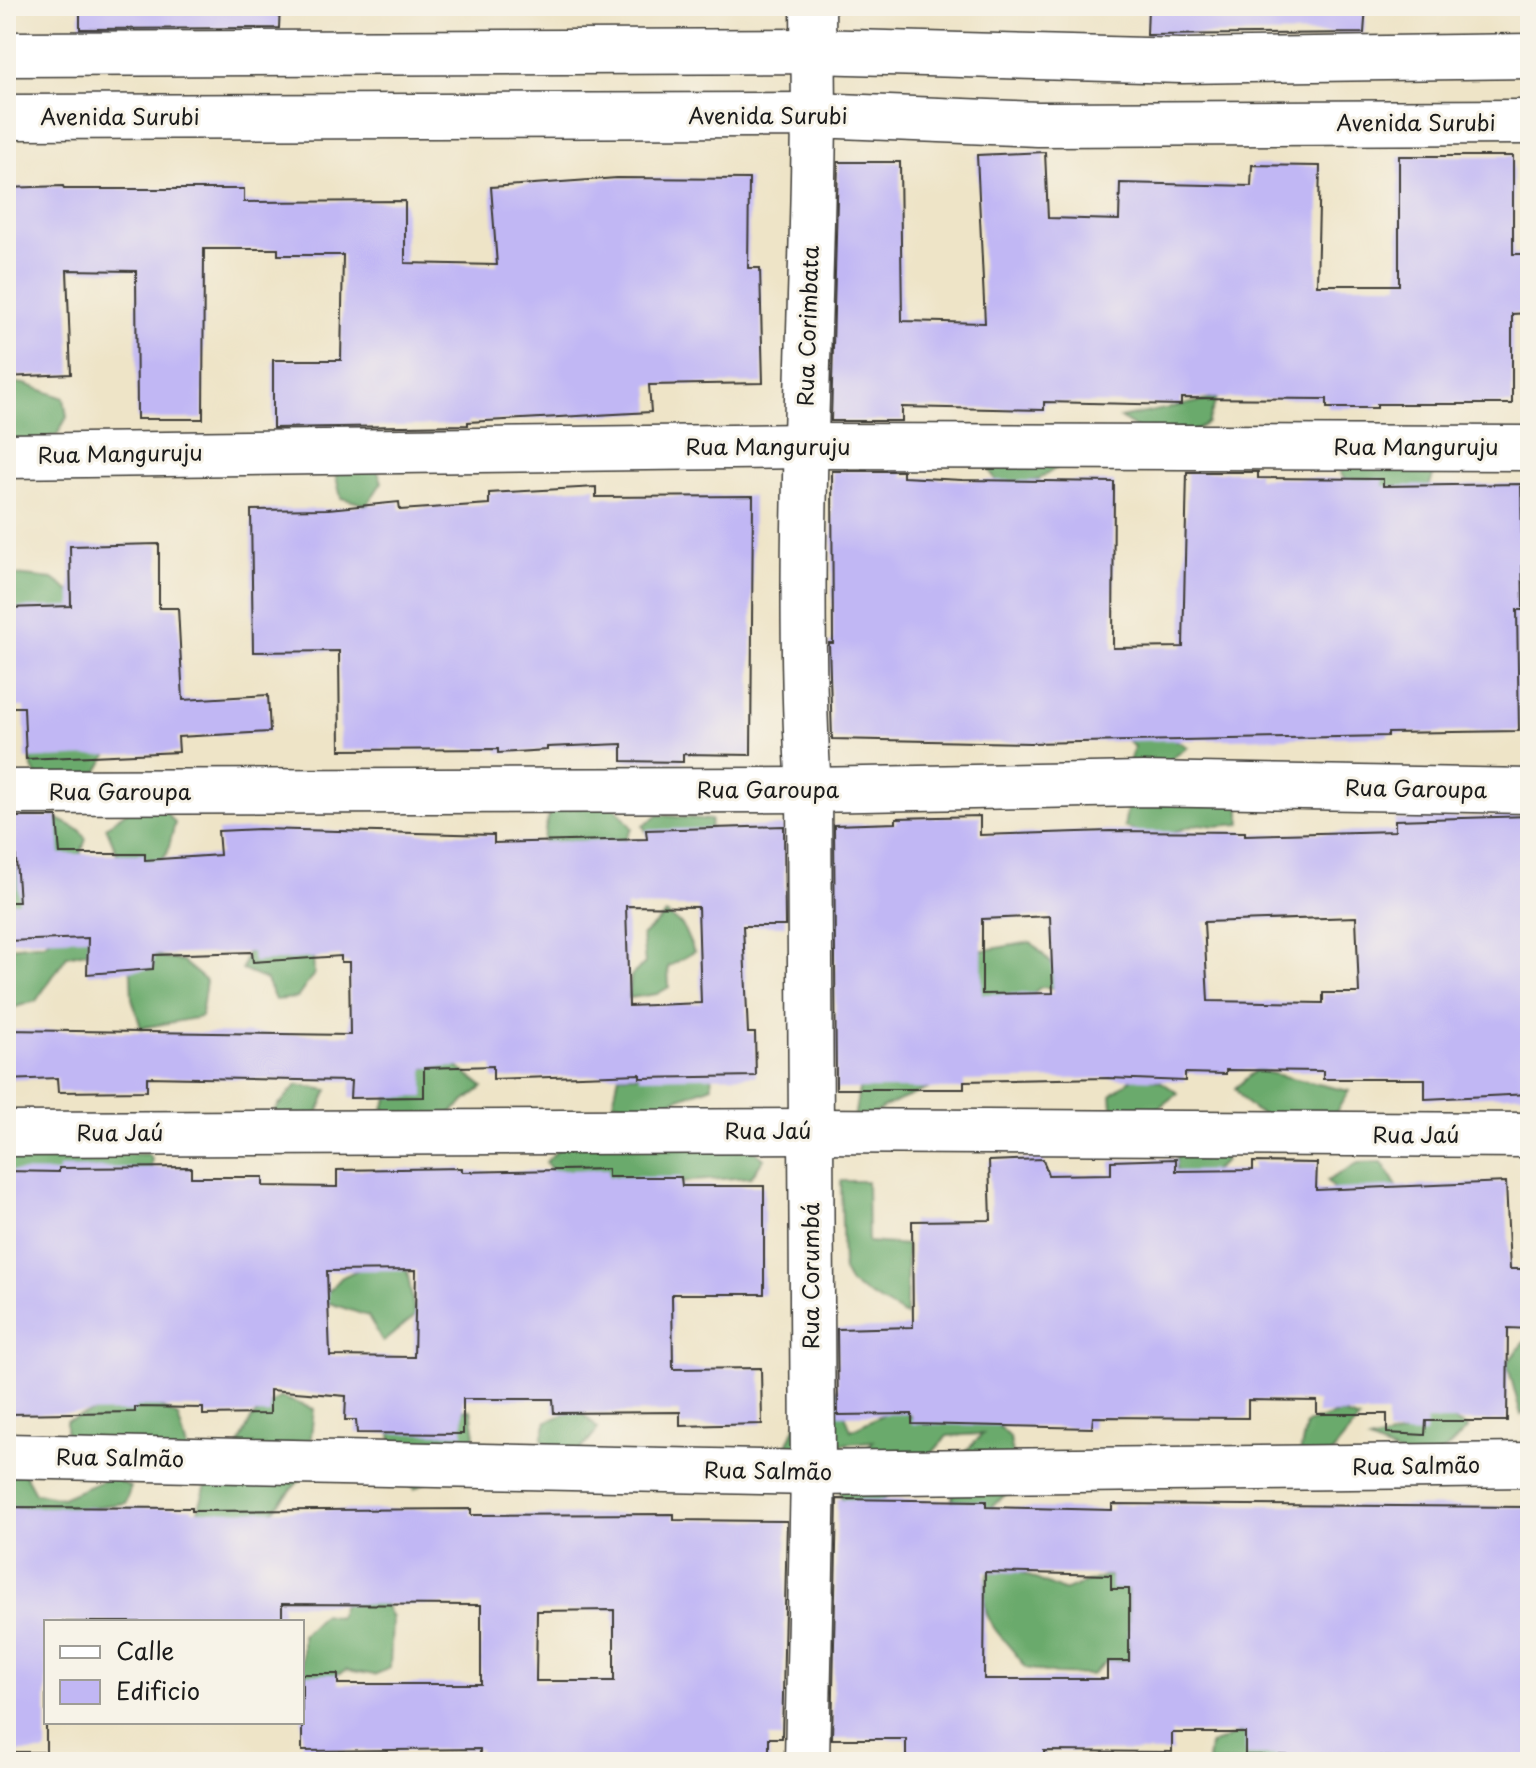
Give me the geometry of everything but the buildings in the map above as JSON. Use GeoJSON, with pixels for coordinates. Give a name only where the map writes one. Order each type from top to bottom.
{"type":"FeatureCollection","features":[{"type":"Feature","properties":{"kind":"street","name":"Rua Corimbata"},"geometry":{"type":"LineString","coordinates":[[809,790],[805,718],[805,446],[814,115],[813,6]]}},
{"type":"Feature","properties":{"kind":"street"},"geometry":{"type":"LineString","coordinates":[[6,54],[813,51],[1182,61],[1530,56]]}},
{"type":"Feature","properties":{"kind":"street","name":"Avenida Surubi"},"geometry":{"type":"LineString","coordinates":[[6,117],[814,115],[1038,124],[1530,122]]}},
{"type":"Feature","properties":{"kind":"street","name":"Rua Manguruju"},"geometry":{"type":"LineString","coordinates":[[6,456],[805,446],[1530,448]]}},
{"type":"Feature","properties":{"kind":"street","name":"Rua Garoupa"},"geometry":{"type":"LineString","coordinates":[[6,792],[809,790],[1143,784],[1530,791]]}},
{"type":"Feature","properties":{"kind":"street","name":"Rua Corumbá"},"geometry":{"type":"LineString","coordinates":[[807,1762],[813,1473],[809,790]]}},
{"type":"Feature","properties":{"kind":"street","name":"Rua Jaú"},"geometry":{"type":"LineString","coordinates":[[6,1134],[810,1131],[1530,1135]]}},
{"type":"Feature","properties":{"kind":"street","name":"Rua Salmão"},"geometry":{"type":"LineString","coordinates":[[6,1456],[813,1473],[1530,1465]]}},
{"type":"Feature","properties":{"kind":"green space"},"geometry":{"type":"Polygon","coordinates":[[[6,382],[25,384],[64,398],[67,417],[57,435],[6,446],[6,382]]]}},
{"type":"Feature","properties":{"kind":"green space"},"geometry":{"type":"Polygon","coordinates":[[[1217,398],[1208,423],[1166,446],[1120,418],[1217,398]]]}},
{"type":"Feature","properties":{"kind":"green space"},"geometry":{"type":"Polygon","coordinates":[[[1370,432],[1435,459],[1435,471],[1423,502],[1359,497],[1340,473],[1370,432]]]}},
{"type":"Feature","properties":{"kind":"green space"},"geometry":{"type":"Polygon","coordinates":[[[982,457],[1059,466],[1038,480],[1000,488],[982,457]]]}},
{"type":"Feature","properties":{"kind":"green space"},"geometry":{"type":"Polygon","coordinates":[[[333,464],[375,464],[382,482],[367,505],[341,498],[333,464]]]}},
{"type":"Feature","properties":{"kind":"green space"},"geometry":{"type":"Polygon","coordinates":[[[15,575],[53,579],[98,612],[6,619],[6,579],[15,575]]]}},
{"type":"Feature","properties":{"kind":"green space"},"geometry":{"type":"Polygon","coordinates":[[[85,732],[107,756],[98,771],[43,784],[32,768],[30,746],[85,732]]]}},
{"type":"Feature","properties":{"kind":"green space"},"geometry":{"type":"Polygon","coordinates":[[[1163,733],[1188,747],[1161,766],[1126,771],[1134,747],[1123,736],[1163,733]]]}},
{"type":"Feature","properties":{"kind":"green space"},"geometry":{"type":"Polygon","coordinates":[[[605,794],[632,828],[614,858],[549,873],[543,838],[552,802],[605,794]]]}},
{"type":"Feature","properties":{"kind":"green space"},"geometry":{"type":"Polygon","coordinates":[[[1239,802],[1241,824],[1199,824],[1154,838],[1124,827],[1128,804],[1239,802]]]}},
{"type":"Feature","properties":{"kind":"green space"},"geometry":{"type":"Polygon","coordinates":[[[159,803],[175,823],[167,854],[143,876],[124,870],[106,827],[130,809],[159,803]]]}},
{"type":"Feature","properties":{"kind":"green space"},"geometry":{"type":"Polygon","coordinates":[[[658,815],[711,820],[708,847],[650,838],[643,826],[658,815]]]}},
{"type":"Feature","properties":{"kind":"green space"},"geometry":{"type":"Polygon","coordinates":[[[52,816],[80,830],[86,839],[69,887],[6,912],[6,874],[28,857],[52,816]]]}},
{"type":"Feature","properties":{"kind":"green space"},"geometry":{"type":"Polygon","coordinates":[[[74,914],[138,951],[183,962],[206,981],[201,1017],[141,1028],[132,998],[130,954],[104,948],[67,956],[36,1001],[9,1009],[6,1004],[6,951],[9,947],[45,943],[74,914]]]}},
{"type":"Feature","properties":{"kind":"green space"},"geometry":{"type":"Polygon","coordinates":[[[666,914],[682,925],[694,952],[668,967],[669,987],[657,994],[629,998],[631,976],[645,963],[642,936],[666,914]]]}},
{"type":"Feature","properties":{"kind":"green space"},"geometry":{"type":"Polygon","coordinates":[[[250,941],[313,955],[314,974],[297,998],[275,1000],[266,980],[242,970],[250,941]]]}},
{"type":"Feature","properties":{"kind":"green space"},"geometry":{"type":"Polygon","coordinates":[[[1031,942],[1052,964],[1087,951],[1053,988],[1041,987],[1014,1008],[964,1014],[955,955],[1031,942]]]}},
{"type":"Feature","properties":{"kind":"green space"},"geometry":{"type":"Polygon","coordinates":[[[917,1058],[928,1089],[884,1107],[852,1131],[861,1077],[917,1058]]]}},
{"type":"Feature","properties":{"kind":"green space"},"geometry":{"type":"Polygon","coordinates":[[[453,1063],[483,1087],[447,1116],[407,1126],[383,1108],[403,1072],[453,1063]]]}},
{"type":"Feature","properties":{"kind":"green space"},"geometry":{"type":"Polygon","coordinates":[[[1256,1070],[1349,1091],[1331,1120],[1277,1119],[1254,1110],[1235,1088],[1256,1070]]]}},
{"type":"Feature","properties":{"kind":"green space"},"geometry":{"type":"Polygon","coordinates":[[[711,1073],[712,1086],[655,1107],[613,1102],[619,1075],[711,1073]]]}},
{"type":"Feature","properties":{"kind":"green space"},"geometry":{"type":"Polygon","coordinates":[[[1136,1075],[1160,1081],[1178,1093],[1145,1118],[1112,1107],[1111,1095],[1136,1075]]]}},
{"type":"Feature","properties":{"kind":"green space"},"geometry":{"type":"Polygon","coordinates":[[[297,1085],[328,1090],[315,1120],[272,1113],[297,1085]]]}},
{"type":"Feature","properties":{"kind":"green space"},"geometry":{"type":"Polygon","coordinates":[[[732,1132],[764,1159],[751,1177],[692,1181],[653,1188],[562,1186],[546,1162],[572,1134],[732,1132]]]}},
{"type":"Feature","properties":{"kind":"green space"},"geometry":{"type":"Polygon","coordinates":[[[1212,1139],[1226,1161],[1205,1177],[1176,1171],[1176,1159],[1185,1144],[1212,1139]]]}},
{"type":"Feature","properties":{"kind":"green space"},"geometry":{"type":"Polygon","coordinates":[[[19,1146],[50,1156],[147,1154],[152,1158],[150,1182],[19,1187],[6,1176],[6,1152],[19,1146]]]}},
{"type":"Feature","properties":{"kind":"green space"},"geometry":{"type":"Polygon","coordinates":[[[1382,1162],[1401,1193],[1343,1201],[1327,1181],[1358,1163],[1382,1162]]]}},
{"type":"Feature","properties":{"kind":"green space"},"geometry":{"type":"Polygon","coordinates":[[[841,1181],[867,1181],[868,1242],[907,1245],[906,1316],[850,1284],[843,1271],[841,1181]]]}},
{"type":"Feature","properties":{"kind":"green space"},"geometry":{"type":"Polygon","coordinates":[[[366,1266],[407,1270],[415,1316],[383,1342],[368,1316],[320,1300],[342,1277],[366,1266]]]}},
{"type":"Feature","properties":{"kind":"green space"},"geometry":{"type":"Polygon","coordinates":[[[1524,1342],[1530,1342],[1530,1406],[1521,1415],[1507,1363],[1524,1342]]]}},
{"type":"Feature","properties":{"kind":"green space"},"geometry":{"type":"Polygon","coordinates":[[[836,1389],[851,1430],[896,1408],[925,1424],[990,1418],[1010,1437],[1016,1485],[975,1522],[952,1505],[953,1464],[983,1434],[947,1436],[928,1458],[900,1480],[867,1518],[843,1505],[837,1476],[859,1460],[873,1441],[785,1450],[798,1420],[836,1389]]]}},
{"type":"Feature","properties":{"kind":"green space"},"geometry":{"type":"Polygon","coordinates":[[[141,1396],[178,1417],[188,1452],[66,1446],[66,1421],[141,1396]]]}},
{"type":"Feature","properties":{"kind":"green space"},"geometry":{"type":"Polygon","coordinates":[[[280,1397],[314,1409],[307,1472],[262,1523],[197,1514],[205,1488],[235,1453],[252,1418],[280,1397]]]}},
{"type":"Feature","properties":{"kind":"green space"},"geometry":{"type":"Polygon","coordinates":[[[441,1408],[471,1410],[475,1435],[431,1480],[414,1489],[394,1465],[391,1433],[441,1408]]]}},
{"type":"Feature","properties":{"kind":"green space"},"geometry":{"type":"Polygon","coordinates":[[[579,1409],[598,1429],[576,1456],[553,1451],[542,1439],[547,1421],[579,1409]]]}},
{"type":"Feature","properties":{"kind":"green space"},"geometry":{"type":"Polygon","coordinates":[[[1340,1413],[1359,1420],[1323,1464],[1299,1459],[1306,1424],[1340,1413]]]}},
{"type":"Feature","properties":{"kind":"green space"},"geometry":{"type":"Polygon","coordinates":[[[1419,1416],[1445,1416],[1468,1428],[1443,1452],[1423,1460],[1369,1442],[1403,1434],[1419,1416]]]}},
{"type":"Feature","properties":{"kind":"green space"},"geometry":{"type":"Polygon","coordinates":[[[24,1473],[35,1493],[62,1498],[111,1477],[131,1487],[125,1503],[85,1508],[28,1534],[18,1507],[6,1506],[6,1477],[24,1473]]]}},
{"type":"Feature","properties":{"kind":"green space"},"geometry":{"type":"Polygon","coordinates":[[[989,1572],[1020,1572],[1063,1591],[1107,1575],[1129,1584],[1129,1661],[1107,1661],[1092,1675],[1056,1674],[1026,1668],[987,1615],[985,1589],[989,1572]]]}},
{"type":"Feature","properties":{"kind":"green space"},"geometry":{"type":"Polygon","coordinates":[[[383,1600],[392,1618],[390,1668],[374,1675],[347,1670],[319,1682],[304,1682],[304,1633],[323,1614],[339,1617],[343,1604],[383,1600]]]}},
{"type":"Feature","properties":{"kind":"green space"},"geometry":{"type":"Polygon","coordinates":[[[1241,1733],[1320,1750],[1316,1762],[1208,1762],[1210,1745],[1241,1733]]]}}]}
